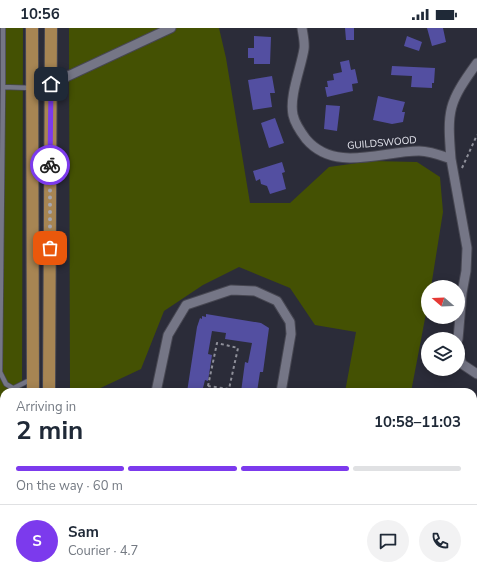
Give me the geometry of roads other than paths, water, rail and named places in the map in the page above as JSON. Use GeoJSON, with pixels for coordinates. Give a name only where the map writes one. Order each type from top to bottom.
{"type":"FeatureCollection","features":[{"type":"Feature","properties":{"kind":"main road"},"geometry":{"type":"LineString","coordinates":[[32,28],[33,388]]}},
{"type":"Feature","properties":{"kind":"main road"},"geometry":{"type":"LineString","coordinates":[[49,388],[51,28]]}},
{"type":"Feature","properties":{"kind":"street"},"geometry":{"type":"LineString","coordinates":[[32,88],[51,84],[171,28]]}},
{"type":"Feature","properties":{"kind":"street","name":"GUILDSWOOD"},"geometry":{"type":"LineString","coordinates":[[302,28],[304,47],[297,77],[293,114],[297,125],[310,142],[328,155],[340,158],[419,151],[435,153],[451,159]]}},
{"type":"Feature","properties":{"kind":"street"},"geometry":{"type":"LineString","coordinates":[[459,332],[462,293],[466,271],[467,248],[451,159],[448,124],[450,108],[456,94],[477,63]]}},
{"type":"Feature","properties":{"kind":"street"},"geometry":{"type":"LineString","coordinates":[[157,388],[168,335],[186,305],[231,290],[255,291],[277,301],[290,322],[291,334],[282,388]]}},
{"type":"Feature","properties":{"kind":"street"},"geometry":{"type":"LineString","coordinates":[[465,366],[477,374]]}},
{"type":"Feature","properties":{"kind":"lane"},"geometry":{"type":"LineString","coordinates":[[3,28],[0,372],[6,384],[14,388],[32,379]]}},
{"type":"Feature","properties":{"kind":"lane"},"geometry":{"type":"LineString","coordinates":[[3,87],[32,88]]}}]}
